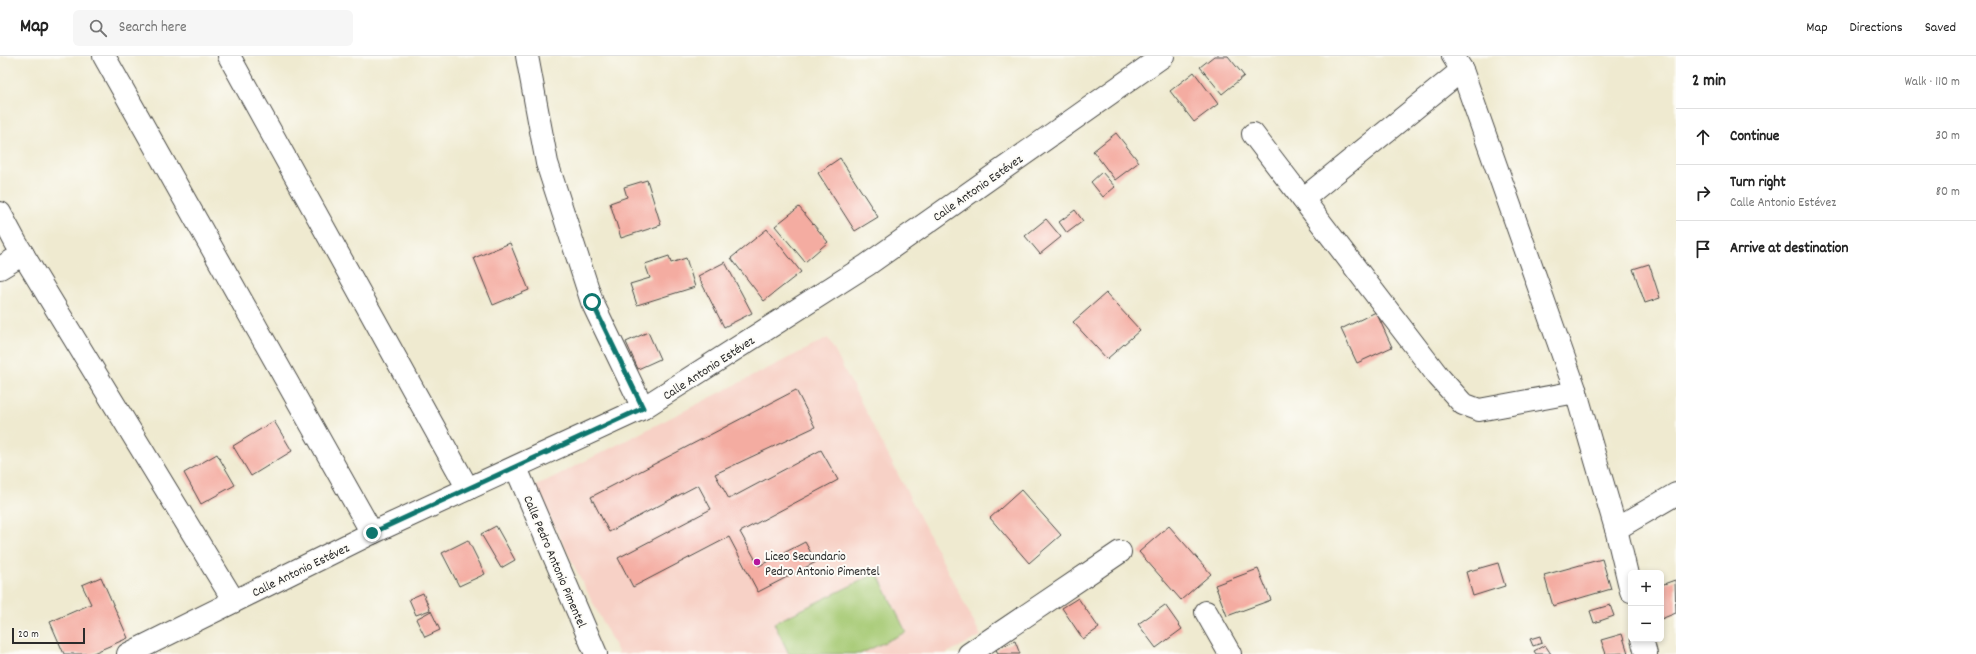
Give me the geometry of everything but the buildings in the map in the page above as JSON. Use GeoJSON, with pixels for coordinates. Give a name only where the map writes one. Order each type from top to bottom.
{"type":"FeatureCollection","features":[{"type":"Feature","properties":{"kind":"street"},"geometry":{"type":"LineString","coordinates":[[104,56],[372,533]]}},
{"type":"Feature","properties":{"kind":"street"},"geometry":{"type":"LineString","coordinates":[[229,56],[468,489]]}},
{"type":"Feature","properties":{"kind":"street"},"geometry":{"type":"LineString","coordinates":[[527,56],[547,163],[592,302],[643,408]]}},
{"type":"Feature","properties":{"kind":"street","name":"Calle Antonio Estévez"},"geometry":{"type":"LineString","coordinates":[[128,654],[372,533],[516,468],[643,408],[867,264],[1163,56]]}},
{"type":"Feature","properties":{"kind":"street"},"geometry":{"type":"LineString","coordinates":[[1303,199],[1458,63],[1576,392],[1616,529],[1628,579]]}},
{"type":"Feature","properties":{"kind":"street"},"geometry":{"type":"LineString","coordinates":[[1253,134],[1438,376],[1463,404],[1479,410],[1576,392]]}},
{"type":"Feature","properties":{"kind":"street"},"geometry":{"type":"LineString","coordinates":[[0,214],[234,601]]}},
{"type":"Feature","properties":{"kind":"street"},"geometry":{"type":"LineString","coordinates":[[0,268],[23,254]]}},
{"type":"Feature","properties":{"kind":"street","name":"Calle Pedro Antonio Pimentel"},"geometry":{"type":"LineString","coordinates":[[516,468],[596,654]]}},
{"type":"Feature","properties":{"kind":"street"},"geometry":{"type":"LineString","coordinates":[[1616,529],[1676,494]]}},
{"type":"Feature","properties":{"kind":"street"},"geometry":{"type":"LineString","coordinates":[[969,654],[1120,552]]}},
{"type":"Feature","properties":{"kind":"street"},"geometry":{"type":"LineString","coordinates":[[1206,612],[1230,654]]}},
{"type":"Feature","properties":{"kind":"street"},"geometry":{"type":"LineString","coordinates":[[1643,642],[1646,654]]}},
{"type":"Feature","properties":{"kind":"shaded area","name":"Liceo Secundario Pedro Antonio Pimentel"},"geometry":{"type":"Polygon","coordinates":[[[828,338],[981,636],[945,654],[619,654],[534,487],[828,338]]]}},
{"type":"Feature","properties":{"kind":"green space"},"geometry":{"type":"Polygon","coordinates":[[[877,573],[906,632],[860,654],[789,654],[774,623],[877,573]]]}},
{"type":"Feature","properties":{"kind":"place","name":"Liceo Secundario Pedro Antonio Pimentel"},"geometry":{"type":"Point","coordinates":[757,562]}},
{"type":"Feature","properties":{"kind":"route"},"geometry":{"type":"LineString","coordinates":[[372,533],[516,468],[643,408],[592,302]]}}]}
